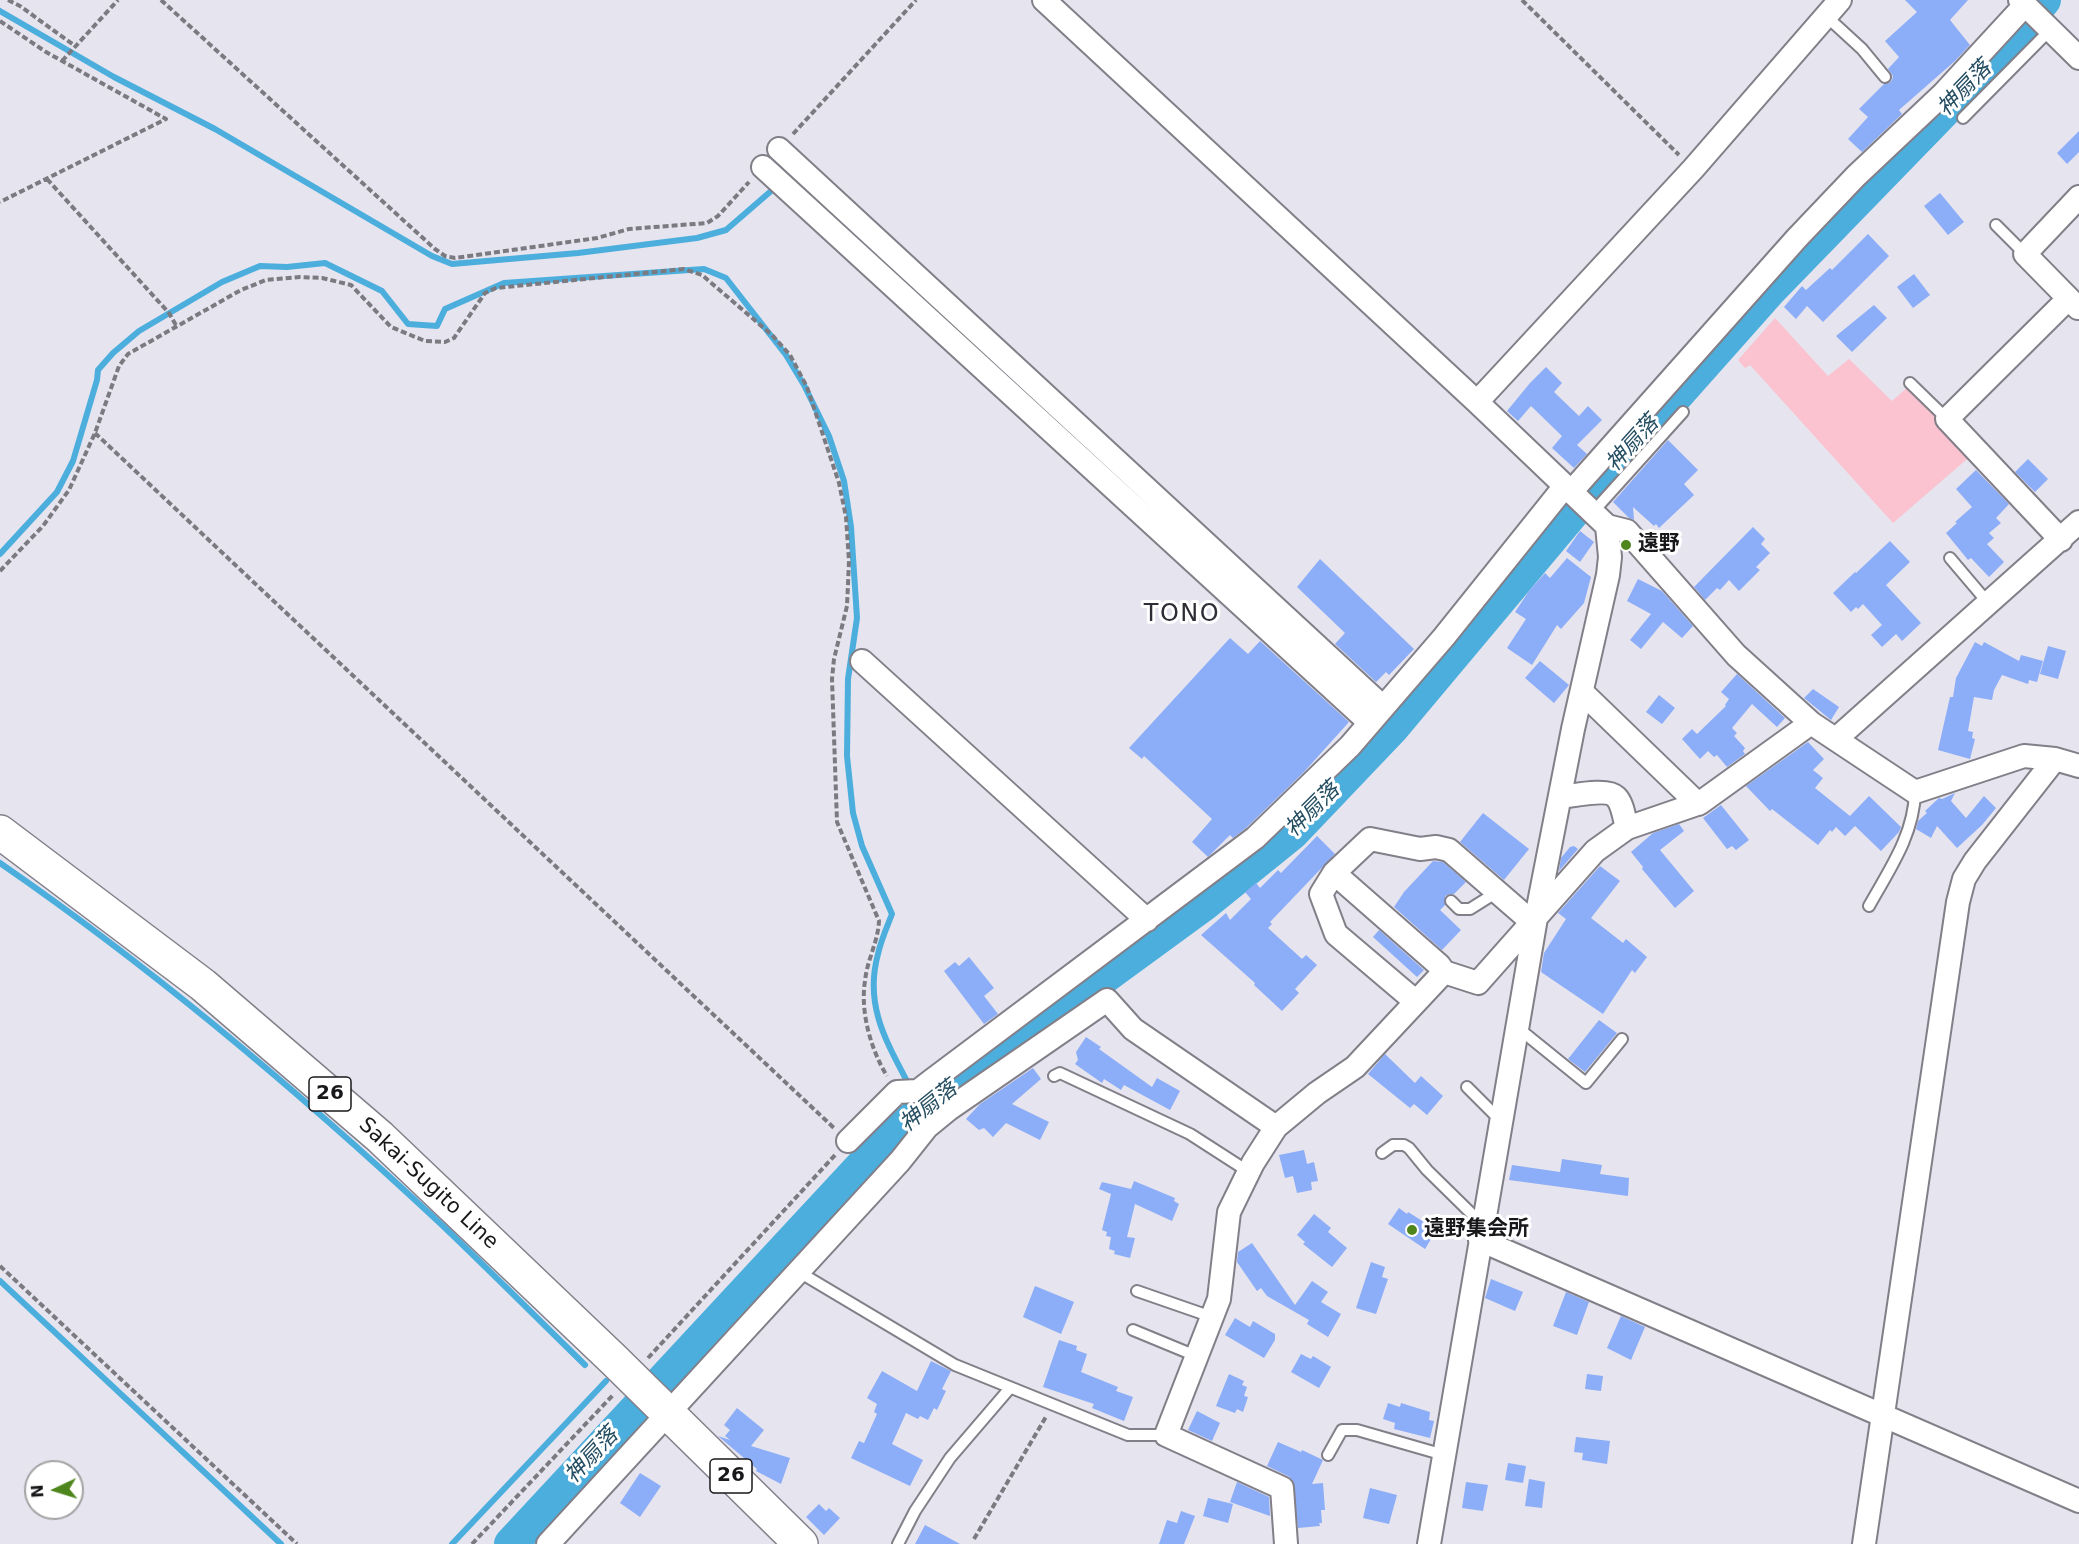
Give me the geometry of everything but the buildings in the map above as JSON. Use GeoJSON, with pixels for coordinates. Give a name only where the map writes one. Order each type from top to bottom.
{"type":"FeatureCollection","features":[{"type":"Feature","properties":{"kind":"main road","name":"Sakai-Sugito Line"},"geometry":{"type":"LineString","coordinates":[[0,832],[203,985],[381,1137],[801,1544]]}},
{"type":"Feature","properties":{"kind":"street"},"geometry":{"type":"LineString","coordinates":[[1044,0],[1600,519],[1627,531],[1736,655],[1811,723],[1915,792],[2024,756],[2055,759],[2079,766]]}},
{"type":"Feature","properties":{"kind":"street"},"geometry":{"type":"LineString","coordinates":[[848,1141],[897,1092],[918,1091],[931,1082],[1255,838],[1350,746],[1568,489],[1797,238],[1856,176],[1943,94],[2022,3],[2079,58]]}},
{"type":"Feature","properties":{"kind":"street"},"geometry":{"type":"LineString","coordinates":[[1477,402],[1693,169],[1833,8]]}},
{"type":"Feature","properties":{"kind":"street"},"geometry":{"type":"LineString","coordinates":[[779,149],[1377,715]]}},
{"type":"Feature","properties":{"kind":"street"},"geometry":{"type":"LineString","coordinates":[[763,167],[1377,715]]}},
{"type":"Feature","properties":{"kind":"street"},"geometry":{"type":"LineString","coordinates":[[2061,540],[1947,419],[2073,304],[2025,254],[2079,197]]}},
{"type":"Feature","properties":{"kind":"street"},"geometry":{"type":"LineString","coordinates":[[1429,1544],[1536,918],[1573,729],[1583,693],[1608,574],[1610,557],[1600,519]]}},
{"type":"Feature","properties":{"kind":"street"},"geometry":{"type":"LineString","coordinates":[[1836,739],[2079,522]]}},
{"type":"Feature","properties":{"kind":"street"},"geometry":{"type":"LineString","coordinates":[[861,661],[1147,920]]}},
{"type":"Feature","properties":{"kind":"street"},"geometry":{"type":"LineString","coordinates":[[1583,693],[1698,804]]}},
{"type":"Feature","properties":{"kind":"street"},"geometry":{"type":"LineString","coordinates":[[1334,873],[1439,965],[1444,972],[1478,984],[1595,851],[1627,828],[1698,804],[1811,723]]}},
{"type":"Feature","properties":{"kind":"street"},"geometry":{"type":"LineString","coordinates":[[1864,1544],[1961,891],[1964,879],[1975,861],[2055,759]]}},
{"type":"Feature","properties":{"kind":"street"},"geometry":{"type":"LineString","coordinates":[[1560,797],[1607,792],[1615,796],[1622,808],[1627,828]]}},
{"type":"Feature","properties":{"kind":"street"},"geometry":{"type":"LineString","coordinates":[[1415,1001],[1336,934],[1321,894],[1334,873],[1370,839],[1420,849],[1436,847],[1449,850],[1525,916],[1536,918]]}},
{"type":"Feature","properties":{"kind":"street"},"geometry":{"type":"LineString","coordinates":[[1286,1544],[1282,1488],[1166,1435],[1219,1299],[1229,1212],[1249,1172],[1276,1127],[1317,1093],[1354,1067],[1444,972]]}},
{"type":"Feature","properties":{"kind":"street"},"geometry":{"type":"LineString","coordinates":[[548,1544],[665,1411],[799,1272],[900,1161],[927,1127],[949,1109],[1107,1000],[1133,1029],[1276,1127]]}},
{"type":"Feature","properties":{"kind":"street"},"geometry":{"type":"LineString","coordinates":[[931,1082],[949,1109]]}},
{"type":"Feature","properties":{"kind":"street"},"geometry":{"type":"LineString","coordinates":[[1482,1233],[1883,1416],[2079,1501]]}},
{"type":"Feature","properties":{"kind":"lane"},"geometry":{"type":"LineString","coordinates":[[1833,8],[1862,50],[1885,77]]}},
{"type":"Feature","properties":{"kind":"lane"},"geometry":{"type":"LineString","coordinates":[[1963,118],[2050,30]]}},
{"type":"Feature","properties":{"kind":"lane"},"geometry":{"type":"LineString","coordinates":[[1996,225],[2025,254]]}},
{"type":"Feature","properties":{"kind":"lane"},"geometry":{"type":"LineString","coordinates":[[1910,383],[1947,419]]}},
{"type":"Feature","properties":{"kind":"lane"},"geometry":{"type":"LineString","coordinates":[[1600,519],[1683,411]]}},
{"type":"Feature","properties":{"kind":"lane"},"geometry":{"type":"LineString","coordinates":[[1950,558],[1989,604]]}},
{"type":"Feature","properties":{"kind":"lane"},"geometry":{"type":"LineString","coordinates":[[1869,906],[1908,833],[1914,810],[1915,792]]}},
{"type":"Feature","properties":{"kind":"lane"},"geometry":{"type":"LineString","coordinates":[[1450,901],[1459,909],[1470,909],[1497,891]]}},
{"type":"Feature","properties":{"kind":"lane"},"geometry":{"type":"LineString","coordinates":[[1517,1028],[1586,1083],[1622,1039]]}},
{"type":"Feature","properties":{"kind":"lane"},"geometry":{"type":"LineString","coordinates":[[1054,1076],[1060,1073],[1073,1077],[1122,1103],[1190,1134],[1249,1172]]}},
{"type":"Feature","properties":{"kind":"lane"},"geometry":{"type":"LineString","coordinates":[[1467,1087],[1502,1122]]}},
{"type":"Feature","properties":{"kind":"lane"},"geometry":{"type":"LineString","coordinates":[[1382,1153],[1394,1145],[1404,1145],[1409,1148],[1482,1233]]}},
{"type":"Feature","properties":{"kind":"lane"},"geometry":{"type":"LineString","coordinates":[[799,1272],[956,1365],[1128,1435],[1166,1435]]}},
{"type":"Feature","properties":{"kind":"lane"},"geometry":{"type":"LineString","coordinates":[[1137,1291],[1212,1317]]}},
{"type":"Feature","properties":{"kind":"lane"},"geometry":{"type":"LineString","coordinates":[[1133,1330],[1196,1356]]}},
{"type":"Feature","properties":{"kind":"lane"},"geometry":{"type":"LineString","coordinates":[[898,1544],[915,1511],[950,1458],[1010,1388]]}},
{"type":"Feature","properties":{"kind":"lane"},"geometry":{"type":"LineString","coordinates":[[1328,1455],[1342,1430],[1357,1430],[1444,1455]]}},
{"type":"Feature","properties":{"kind":"path"},"geometry":{"type":"LineString","coordinates":[[8,0],[20,6],[75,46]]}},
{"type":"Feature","properties":{"kind":"path"},"geometry":{"type":"LineString","coordinates":[[62,61],[118,0]]}},
{"type":"Feature","properties":{"kind":"path"},"geometry":{"type":"LineString","coordinates":[[161,0],[445,256],[455,258],[597,238],[629,229],[707,223],[718,216],[763,167]]}},
{"type":"Feature","properties":{"kind":"path"},"geometry":{"type":"LineString","coordinates":[[779,149],[916,0]]}},
{"type":"Feature","properties":{"kind":"path"},"geometry":{"type":"LineString","coordinates":[[1521,0],[1693,169]]}},
{"type":"Feature","properties":{"kind":"path"},"geometry":{"type":"LineString","coordinates":[[0,21],[62,61],[166,119],[0,202]]}},
{"type":"Feature","properties":{"kind":"path"},"geometry":{"type":"LineString","coordinates":[[47,179],[169,313],[177,327]]}},
{"type":"Feature","properties":{"kind":"path"},"geometry":{"type":"LineString","coordinates":[[0,571],[43,526],[69,490],[95,433],[119,366],[128,354],[241,290],[266,280],[300,277],[322,278],[351,285],[391,327],[425,341],[445,342],[460,332],[485,293],[496,288],[684,269],[702,275],[772,335],[790,355],[807,387],[839,483],[846,517],[849,561],[847,606],[834,659],[832,679],[837,822],[879,921],[879,933],[864,981],[865,1013],[876,1055],[897,1092]]}},
{"type":"Feature","properties":{"kind":"path"},"geometry":{"type":"LineString","coordinates":[[95,433],[848,1141],[634,1380],[472,1544]]}},
{"type":"Feature","properties":{"kind":"path"},"geometry":{"type":"LineString","coordinates":[[0,1266],[297,1544]]}},
{"type":"Feature","properties":{"kind":"path"},"geometry":{"type":"LineString","coordinates":[[974,1539],[1053,1406]]}},
{"type":"Feature","properties":{"kind":"shaded area"},"geometry":{"type":"Polygon","coordinates":[[[1775,318],[1828,376],[1849,359],[1892,401],[1908,387],[1974,453],[1893,523],[1750,365],[1745,368],[1738,360],[1775,318]]]}},
{"type":"Feature","properties":{"kind":"waterway","name":"神扇落"},"geometry":{"type":"LineString","coordinates":[[511,1544],[862,1166],[922,1110],[1204,904],[1292,833],[1392,728],[1578,506],[1769,291],[2008,45],[2044,0]]}},
{"type":"Feature","properties":{"kind":"waterway"},"geometry":{"type":"LineString","coordinates":[[0,11],[114,77],[215,129],[432,256],[452,264],[578,253],[697,238],[726,230],[778,185]]}},
{"type":"Feature","properties":{"kind":"waterway"},"geometry":{"type":"LineString","coordinates":[[0,554],[57,492],[73,461],[98,370],[113,353],[139,331],[222,282],[260,266],[287,267],[325,263],[382,291],[408,324],[437,326],[445,309],[504,283],[704,269],[726,278],[786,355],[804,385],[829,436],[844,481],[851,527],[857,618],[848,679],[847,756],[853,813],[862,846],[892,914],[878,954],[874,972],[874,990],[885,1038],[909,1085]]}},
{"type":"Feature","properties":{"kind":"waterway"},"geometry":{"type":"LineString","coordinates":[[1379,717],[1392,728]]}},
{"type":"Feature","properties":{"kind":"waterway"},"geometry":{"type":"LineString","coordinates":[[0,863],[116,947],[282,1082],[442,1225],[585,1365]]}},
{"type":"Feature","properties":{"kind":"waterway"},"geometry":{"type":"LineString","coordinates":[[915,1097],[922,1110]]}},
{"type":"Feature","properties":{"kind":"waterway"},"geometry":{"type":"LineString","coordinates":[[0,1281],[281,1544]]}},
{"type":"Feature","properties":{"kind":"waterway"},"geometry":{"type":"LineString","coordinates":[[452,1544],[606,1381]]}},
{"type":"Feature","properties":{"kind":"place","name":"遠野"},"geometry":{"type":"Point","coordinates":[1626,545]}},
{"type":"Feature","properties":{"kind":"place","name":"遠野集会所"},"geometry":{"type":"Point","coordinates":[1412,1230]}},
{"type":"Feature","properties":{"kind":"district","name":"TONO"},"geometry":{"type":"Point","coordinates":[1182,615]}}]}
